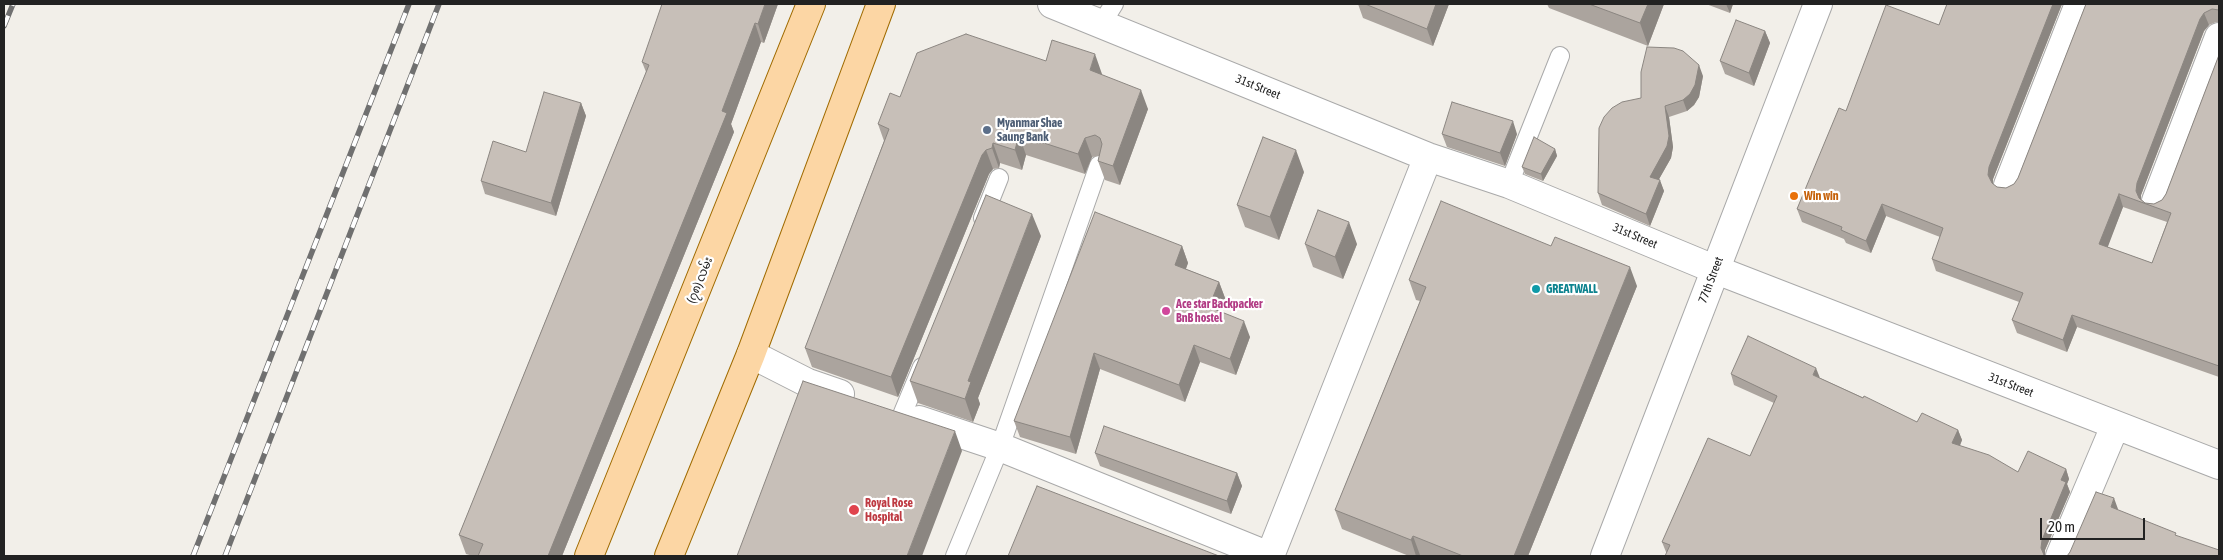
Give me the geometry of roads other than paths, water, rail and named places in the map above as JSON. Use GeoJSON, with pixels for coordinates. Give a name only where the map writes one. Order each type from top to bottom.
{"type":"FeatureCollection","features":[{"type":"Feature","properties":{"kind":"main road","name":"(၇၈) လမ်း"},"geometry":{"type":"LineString","coordinates":[[589,556],[810,4]]}},
{"type":"Feature","properties":{"kind":"main road"},"geometry":{"type":"LineString","coordinates":[[669,556],[751,354],[881,4]]}},
{"type":"Feature","properties":{"kind":"street","name":"31st Street"},"geometry":{"type":"LineString","coordinates":[[1052,4],[1108,13],[1428,157],[1509,184],[1714,270],[2219,465]]}},
{"type":"Feature","properties":{"kind":"street","name":"77th Street"},"geometry":{"type":"LineString","coordinates":[[1605,556],[1818,4]]}},
{"type":"Feature","properties":{"kind":"street"},"geometry":{"type":"LineString","coordinates":[[2008,184],[2079,4]]}},
{"type":"Feature","properties":{"kind":"street"},"geometry":{"type":"LineString","coordinates":[[2156,201],[2219,37]]}},
{"type":"Feature","properties":{"kind":"street"},"geometry":{"type":"LineString","coordinates":[[751,354],[808,383],[1000,447],[1269,556],[1428,157]]}},
{"type":"Feature","properties":{"kind":"street"},"geometry":{"type":"LineString","coordinates":[[2060,556],[2115,426]]}},
{"type":"Feature","properties":{"kind":"lane"},"geometry":{"type":"LineString","coordinates":[[1509,184],[1560,56]]}},
{"type":"Feature","properties":{"kind":"lane"},"geometry":{"type":"LineString","coordinates":[[955,556],[1000,447],[1099,165]]}},
{"type":"Feature","properties":{"kind":"lane"},"geometry":{"type":"LineString","coordinates":[[977,233],[999,178]]}},
{"type":"Feature","properties":{"kind":"lane"},"geometry":{"type":"LineString","coordinates":[[902,415],[928,351]]}},
{"type":"Feature","properties":{"kind":"railway"},"geometry":{"type":"LineString","coordinates":[[4,26],[13,4]]}},
{"type":"Feature","properties":{"kind":"railway"},"geometry":{"type":"LineString","coordinates":[[193,556],[409,4]]}},
{"type":"Feature","properties":{"kind":"railway"},"geometry":{"type":"LineString","coordinates":[[225,556],[439,4]]}},
{"type":"Feature","properties":{"kind":"place","name":"Myanmar Shae Saung Bank"},"geometry":{"type":"Point","coordinates":[987,130]}},
{"type":"Feature","properties":{"kind":"place","name":"Win win"},"geometry":{"type":"Point","coordinates":[1794,196]}},
{"type":"Feature","properties":{"kind":"place","name":"GREATWALL"},"geometry":{"type":"Point","coordinates":[1536,289]}},
{"type":"Feature","properties":{"kind":"place","name":"Ace star Backpacker BnB hostel"},"geometry":{"type":"Point","coordinates":[1166,311]}},
{"type":"Feature","properties":{"kind":"place","name":"Royal Rose Hospital"},"geometry":{"type":"Point","coordinates":[854,510]}}]}
